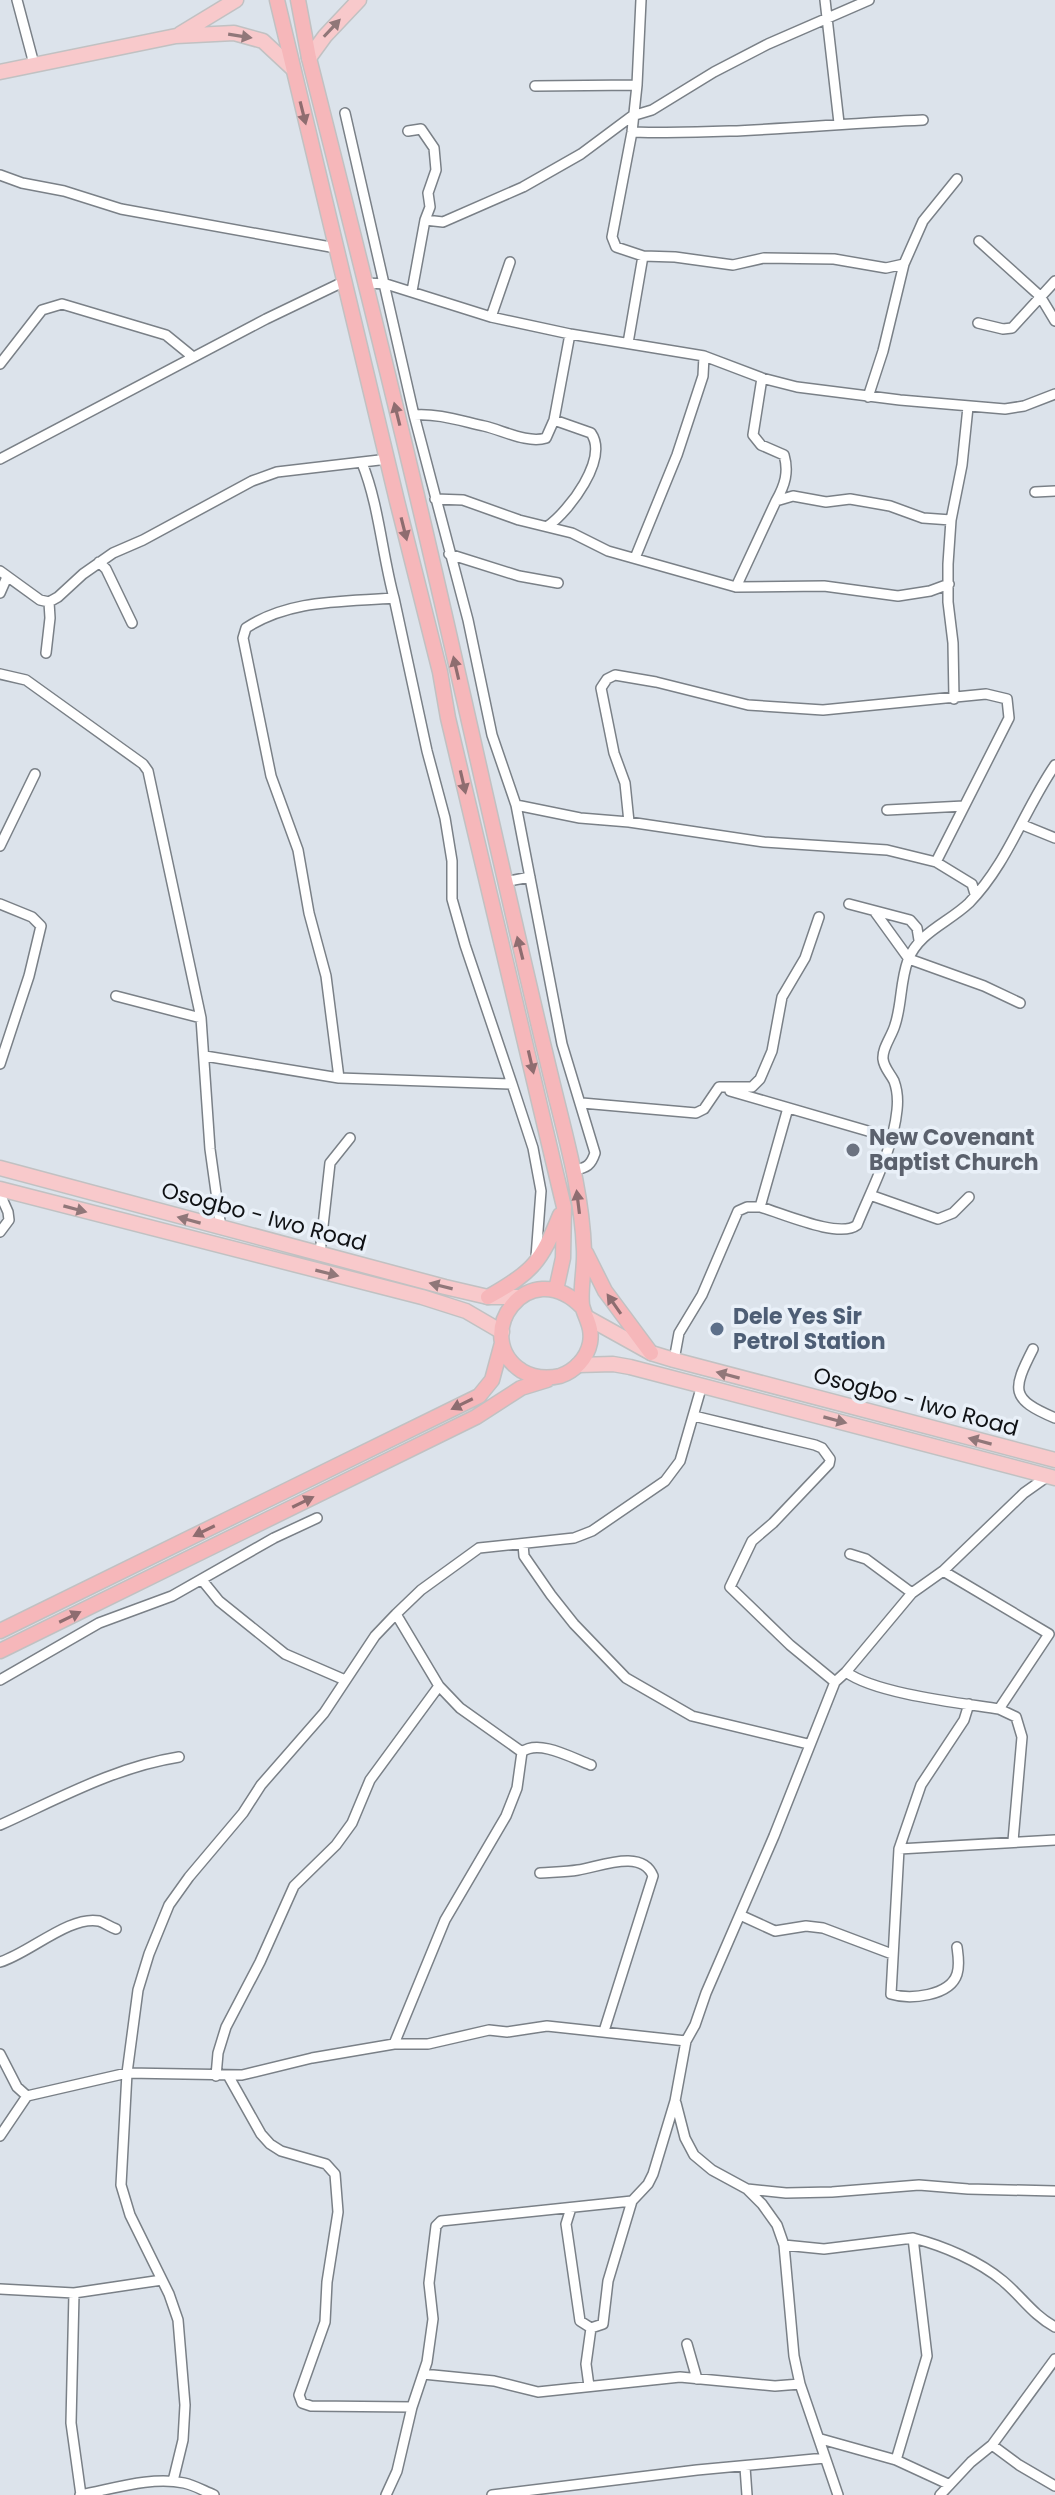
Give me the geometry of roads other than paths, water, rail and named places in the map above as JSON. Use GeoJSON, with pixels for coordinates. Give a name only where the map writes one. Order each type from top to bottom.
{"type":"FeatureCollection","features":[{"type":"Feature","properties":{"kind":"highway"},"geometry":{"type":"LineString","coordinates":[[277,0],[440,672],[448,718],[564,1207],[563,1258],[556,1290]]}},
{"type":"Feature","properties":{"kind":"highway"},"geometry":{"type":"LineString","coordinates":[[0,1651],[476,1417],[521,1388],[556,1377],[578,1365],[590,1343],[585,1312],[584,1250],[574,1170],[366,283],[309,58],[298,0]]}},
{"type":"Feature","properties":{"kind":"highway"},"geometry":{"type":"LineString","coordinates":[[448,718],[466,712]]}},
{"type":"Feature","properties":{"kind":"highway"},"geometry":{"type":"LineString","coordinates":[[488,1297],[519,1280],[536,1265],[564,1207]]}},
{"type":"Feature","properties":{"kind":"highway"},"geometry":{"type":"LineString","coordinates":[[584,1250],[605,1291],[651,1353]]}},
{"type":"Feature","properties":{"kind":"highway"},"geometry":{"type":"LineString","coordinates":[[0,1631],[479,1396],[492,1380],[508,1310],[517,1297],[536,1290],[556,1290],[574,1298],[585,1312]]}},
{"type":"Feature","properties":{"kind":"highway"},"geometry":{"type":"LineString","coordinates":[[502,1337],[507,1356],[516,1367],[542,1378],[556,1377]]}},
{"type":"Feature","properties":{"kind":"main road"},"geometry":{"type":"LineString","coordinates":[[176,36],[236,0]]}},
{"type":"Feature","properties":{"kind":"main road"},"geometry":{"type":"LineString","coordinates":[[309,58],[359,0]]}},
{"type":"Feature","properties":{"kind":"main road"},"geometry":{"type":"LineString","coordinates":[[0,72],[176,36],[234,33],[263,41],[292,68]]}},
{"type":"Feature","properties":{"kind":"main road","name":"Osogbo - Iwo Road"},"geometry":{"type":"LineString","coordinates":[[0,1168],[488,1297],[517,1297]]}},
{"type":"Feature","properties":{"kind":"main road","name":"Osogbo - Iwo Road"},"geometry":{"type":"LineString","coordinates":[[0,1192],[422,1297],[466,1311],[502,1337]]}},
{"type":"Feature","properties":{"kind":"main road","name":"Osogbo - Iwo Road"},"geometry":{"type":"LineString","coordinates":[[585,1312],[651,1353],[1055,1460]]}},
{"type":"Feature","properties":{"kind":"main road","name":"Osogbo - Iwo Road"},"geometry":{"type":"LineString","coordinates":[[578,1365],[613,1364],[702,1385],[1051,1477]]}},
{"type":"Feature","properties":{"kind":"street"},"geometry":{"type":"LineString","coordinates":[[17,0],[34,64]]}},
{"type":"Feature","properties":{"kind":"street"},"geometry":{"type":"LineString","coordinates":[[641,0],[632,132],[612,237],[616,247],[643,256],[733,265],[764,258],[834,259],[886,268],[904,264]]}},
{"type":"Feature","properties":{"kind":"street"},"geometry":{"type":"LineString","coordinates":[[825,0],[839,123]]}},
{"type":"Feature","properties":{"kind":"street"},"geometry":{"type":"LineString","coordinates":[[425,220],[443,222],[523,187],[581,154],[632,116],[652,110],[768,44],[869,0]]}},
{"type":"Feature","properties":{"kind":"street"},"geometry":{"type":"LineString","coordinates":[[535,86],[637,85]]}},
{"type":"Feature","properties":{"kind":"street"},"geometry":{"type":"LineString","coordinates":[[345,113],[414,415],[468,620],[492,735],[516,805],[562,1044],[595,1153],[591,1164],[574,1170]]}},
{"type":"Feature","properties":{"kind":"street"},"geometry":{"type":"LineString","coordinates":[[632,132],[687,134],[768,131],[839,123],[923,120]]}},
{"type":"Feature","properties":{"kind":"street"},"geometry":{"type":"LineString","coordinates":[[408,131],[421,129],[436,157],[434,182],[428,193],[430,207],[412,291]]}},
{"type":"Feature","properties":{"kind":"street"},"geometry":{"type":"LineString","coordinates":[[0,175],[121,209],[336,248]]}},
{"type":"Feature","properties":{"kind":"street"},"geometry":{"type":"LineString","coordinates":[[868,397],[883,351],[904,264],[923,221],[957,179]]}},
{"type":"Feature","properties":{"kind":"street"},"geometry":{"type":"LineString","coordinates":[[979,241],[1040,296],[1055,321]]}},
{"type":"Feature","properties":{"kind":"street"},"geometry":{"type":"LineString","coordinates":[[628,343],[643,256]]}},
{"type":"Feature","properties":{"kind":"street"},"geometry":{"type":"LineString","coordinates":[[491,317],[510,262]]}},
{"type":"Feature","properties":{"kind":"street"},"geometry":{"type":"LineString","coordinates":[[886,268],[894,277],[898,289]]}},
{"type":"Feature","properties":{"kind":"street"},"geometry":{"type":"LineString","coordinates":[[978,323],[1012,328],[1055,281]]}},
{"type":"Feature","properties":{"kind":"street"},"geometry":{"type":"LineString","coordinates":[[2,455],[343,282]]}},
{"type":"Feature","properties":{"kind":"street"},"geometry":{"type":"LineString","coordinates":[[366,283],[386,284],[412,291],[491,317],[570,334],[704,356],[762,378],[797,387],[868,397],[1005,409],[1024,406],[1055,394]]}},
{"type":"Feature","properties":{"kind":"street"},"geometry":{"type":"LineString","coordinates":[[0,364],[42,310],[62,304],[166,335],[193,357]]}},
{"type":"Feature","properties":{"kind":"street"},"geometry":{"type":"LineString","coordinates":[[414,415],[425,414],[485,426],[535,440],[546,438],[554,420],[570,334]]}},
{"type":"Feature","properties":{"kind":"street"},"geometry":{"type":"LineString","coordinates":[[635,558],[677,455],[703,376],[704,356]]}},
{"type":"Feature","properties":{"kind":"street"},"geometry":{"type":"LineString","coordinates":[[736,587],[785,480],[787,467],[784,455],[761,445],[753,435],[762,378]]}},
{"type":"Feature","properties":{"kind":"street"},"geometry":{"type":"LineString","coordinates":[[954,699],[949,584],[951,520],[962,465],[968,407]]}},
{"type":"Feature","properties":{"kind":"street"},"geometry":{"type":"LineString","coordinates":[[548,526],[571,506],[591,469],[596,444],[591,433],[554,420]]}},
{"type":"Feature","properties":{"kind":"street"},"geometry":{"type":"LineString","coordinates":[[0,593],[3,574],[40,600],[49,602],[99,562],[252,481],[277,472],[388,459]]}},
{"type":"Feature","properties":{"kind":"street"},"geometry":{"type":"LineString","coordinates":[[362,463],[371,485],[384,561],[445,818],[452,861],[452,899],[533,1148],[541,1191],[536,1265]]}},
{"type":"Feature","properties":{"kind":"street"},"geometry":{"type":"LineString","coordinates":[[1035,492],[1055,491]]}},
{"type":"Feature","properties":{"kind":"street"},"geometry":{"type":"LineString","coordinates":[[776,501],[793,496],[826,502],[850,499],[890,506],[923,518],[951,520]]}},
{"type":"Feature","properties":{"kind":"street"},"geometry":{"type":"LineString","coordinates":[[435,499],[463,500],[519,520],[572,533],[608,551],[736,587],[824,586],[898,596],[930,591],[949,584]]}},
{"type":"Feature","properties":{"kind":"street"},"geometry":{"type":"LineString","coordinates":[[424,529],[442,528]]}},
{"type":"Feature","properties":{"kind":"street"},"geometry":{"type":"LineString","coordinates":[[449,554],[519,576],[558,583]]}},
{"type":"Feature","properties":{"kind":"street"},"geometry":{"type":"LineString","coordinates":[[99,562],[106,569],[132,623]]}},
{"type":"Feature","properties":{"kind":"street"},"geometry":{"type":"LineString","coordinates":[[339,1078],[326,976],[309,913],[298,850],[271,776],[243,638],[246,628],[263,617],[286,609],[394,598]]}},
{"type":"Feature","properties":{"kind":"street"},"geometry":{"type":"LineString","coordinates":[[46,653],[49,602]]}},
{"type":"Feature","properties":{"kind":"street"},"geometry":{"type":"LineString","coordinates":[[0,674],[26,680],[143,764],[148,771],[201,1018],[210,1149],[221,1228]]}},
{"type":"Feature","properties":{"kind":"street"},"geometry":{"type":"LineString","coordinates":[[629,822],[625,783],[614,753],[601,688],[607,679],[615,675],[748,705],[787,709],[823,710],[986,694],[1007,699],[1009,718],[936,862]]}},
{"type":"Feature","properties":{"kind":"street"},"geometry":{"type":"LineString","coordinates":[[674,1360],[679,1333],[702,1295],[738,1211],[760,1207],[837,1230],[857,1225],[892,1138],[897,1096],[894,1082],[883,1062],[883,1054],[894,1027],[909,959],[919,940],[968,903],[973,889],[998,865],[1055,765]]}},
{"type":"Feature","properties":{"kind":"street"},"geometry":{"type":"LineString","coordinates":[[0,846],[3,834],[35,774]]}},
{"type":"Feature","properties":{"kind":"street"},"geometry":{"type":"LineString","coordinates":[[516,805],[580,818],[764,842],[887,850],[936,862],[973,889]]}},
{"type":"Feature","properties":{"kind":"street"},"geometry":{"type":"LineString","coordinates":[[887,810],[964,806]]}},
{"type":"Feature","properties":{"kind":"street"},"geometry":{"type":"LineString","coordinates":[[1023,825],[1055,838]]}},
{"type":"Feature","properties":{"kind":"street"},"geometry":{"type":"LineString","coordinates":[[504,882],[530,877]]}},
{"type":"Feature","properties":{"kind":"street"},"geometry":{"type":"LineString","coordinates":[[0,904],[32,917],[41,926],[29,976],[0,1064]]}},
{"type":"Feature","properties":{"kind":"street"},"geometry":{"type":"LineString","coordinates":[[849,904],[910,920],[917,928],[919,940]]}},
{"type":"Feature","properties":{"kind":"street"},"geometry":{"type":"LineString","coordinates":[[875,912],[909,959],[984,986],[1020,1003]]}},
{"type":"Feature","properties":{"kind":"street"},"geometry":{"type":"LineString","coordinates":[[719,1087],[752,1087],[760,1079],[772,1051],[782,997],[805,958],[819,917]]}},
{"type":"Feature","properties":{"kind":"street"},"geometry":{"type":"LineString","coordinates":[[116,996],[201,1018]]}},
{"type":"Feature","properties":{"kind":"street"},"geometry":{"type":"LineString","coordinates":[[205,1056],[339,1078],[512,1084]]}},
{"type":"Feature","properties":{"kind":"street"},"geometry":{"type":"LineString","coordinates":[[582,1103],[696,1113],[704,1109],[719,1087]]}},
{"type":"Feature","properties":{"kind":"street"},"geometry":{"type":"LineString","coordinates":[[719,1087],[892,1138]]}},
{"type":"Feature","properties":{"kind":"street"},"geometry":{"type":"LineString","coordinates":[[760,1207],[788,1108]]}},
{"type":"Feature","properties":{"kind":"street"},"geometry":{"type":"LineString","coordinates":[[320,1253],[330,1163],[350,1138]]}},
{"type":"Feature","properties":{"kind":"street"},"geometry":{"type":"LineString","coordinates":[[0,1192],[9,1220],[0,1232]]}},
{"type":"Feature","properties":{"kind":"street"},"geometry":{"type":"LineString","coordinates":[[870,1195],[938,1219],[953,1213],[969,1197]]}},
{"type":"Feature","properties":{"kind":"street"},"geometry":{"type":"LineString","coordinates":[[1033,1349],[1018,1380],[1017,1389],[1035,1409],[1055,1418]]}},
{"type":"Feature","properties":{"kind":"street"},"geometry":{"type":"LineString","coordinates":[[173,2481],[183,2440],[184,2371],[178,2320],[130,2215],[121,2185],[127,2073],[138,1990],[169,1905],[243,1813],[261,1785],[315,1724],[375,1636],[396,1614],[421,1590],[479,1548],[582,1535],[665,1481],[680,1461],[702,1385]]}},
{"type":"Feature","properties":{"kind":"street"},"geometry":{"type":"LineString","coordinates":[[694,1416],[815,1445],[828,1454],[829,1464],[752,1541],[730,1587],[790,1645],[835,1682]]}},
{"type":"Feature","properties":{"kind":"street"},"geometry":{"type":"LineString","coordinates":[[591,2328],[603,2324],[608,2281],[632,2201],[653,2174],[675,2101],[686,2041],[774,1836],[835,1682],[912,1593],[943,1571],[1024,1493],[1051,1477]]}},
{"type":"Feature","properties":{"kind":"street"},"geometry":{"type":"LineString","coordinates":[[0,1680],[99,1623],[172,1596],[274,1538],[317,1518]]}},
{"type":"Feature","properties":{"kind":"street"},"geometry":{"type":"LineString","coordinates":[[523,1544],[524,1556],[551,1595],[626,1678],[692,1716],[808,1744]]}},
{"type":"Feature","properties":{"kind":"street"},"geometry":{"type":"LineString","coordinates":[[850,1554],[866,1559],[912,1593]]}},
{"type":"Feature","properties":{"kind":"street"},"geometry":{"type":"LineString","coordinates":[[943,1571],[1049,1634],[999,1709]]}},
{"type":"Feature","properties":{"kind":"street"},"geometry":{"type":"LineString","coordinates":[[202,1580],[219,1601],[285,1654],[345,1680]]}},
{"type":"Feature","properties":{"kind":"street"},"geometry":{"type":"LineString","coordinates":[[396,1614],[439,1686],[460,1708],[522,1752]]}},
{"type":"Feature","properties":{"kind":"street"},"geometry":{"type":"LineString","coordinates":[[324,1670],[338,1691]]}},
{"type":"Feature","properties":{"kind":"street"},"geometry":{"type":"LineString","coordinates":[[846,1672],[883,1687],[999,1709],[1016,1717],[1022,1737],[1013,1841]]}},
{"type":"Feature","properties":{"kind":"street"},"geometry":{"type":"LineString","coordinates":[[216,2076],[218,2053],[226,2027],[294,1886],[336,1845],[352,1823],[370,1780],[439,1686]]}},
{"type":"Feature","properties":{"kind":"street"},"geometry":{"type":"LineString","coordinates":[[957,1947],[958,1972],[954,1981],[933,1993],[914,1996],[891,1994],[899,1849],[921,1785],[964,1720],[969,1704]]}},
{"type":"Feature","properties":{"kind":"street"},"geometry":{"type":"LineString","coordinates":[[522,1752],[531,1748],[550,1750],[591,1765]]}},
{"type":"Feature","properties":{"kind":"street"},"geometry":{"type":"LineString","coordinates":[[394,2044],[445,1920],[506,1816],[517,1788],[522,1752]]}},
{"type":"Feature","properties":{"kind":"street"},"geometry":{"type":"LineString","coordinates":[[0,1825],[147,1762],[179,1757]]}},
{"type":"Feature","properties":{"kind":"street"},"geometry":{"type":"LineString","coordinates":[[899,1849],[1055,1840]]}},
{"type":"Feature","properties":{"kind":"street"},"geometry":{"type":"LineString","coordinates":[[540,1873],[576,1871],[609,1862],[646,1865],[651,1871],[653,1876],[604,2031]]}},
{"type":"Feature","properties":{"kind":"street"},"geometry":{"type":"LineString","coordinates":[[740,1915],[775,1931],[806,1926],[823,1928],[892,1954]]}},
{"type":"Feature","properties":{"kind":"street"},"geometry":{"type":"LineString","coordinates":[[0,1962],[70,1926],[90,1921],[116,1929]]}},
{"type":"Feature","properties":{"kind":"street"},"geometry":{"type":"LineString","coordinates":[[0,2136],[27,2096],[127,2073],[229,2077],[394,2044],[428,2044],[489,2030],[507,2032],[547,2026],[686,2041]]}},
{"type":"Feature","properties":{"kind":"street"},"geometry":{"type":"LineString","coordinates":[[0,2054],[17,2087],[27,2096]]}},
{"type":"Feature","properties":{"kind":"street"},"geometry":{"type":"LineString","coordinates":[[229,2077],[261,2134],[270,2144],[281,2151],[326,2164],[335,2174],[338,2212],[327,2282],[325,2322],[299,2395],[302,2403],[311,2406],[412,2407]]}},
{"type":"Feature","properties":{"kind":"street"},"geometry":{"type":"LineString","coordinates":[[675,2101],[685,2138],[694,2155],[712,2170],[747,2189],[777,2225],[784,2245],[791,2334],[800,2384],[838,2495]]}},
{"type":"Feature","properties":{"kind":"street"},"geometry":{"type":"LineString","coordinates":[[747,2189],[786,2193],[832,2192],[919,2185],[1055,2191]]}},
{"type":"Feature","properties":{"kind":"street"},"geometry":{"type":"LineString","coordinates":[[386,2495],[397,2471],[412,2407],[427,2362],[433,2319],[429,2283],[436,2226],[441,2221],[632,2201]]}},
{"type":"Feature","properties":{"kind":"street"},"geometry":{"type":"LineString","coordinates":[[571,2208],[566,2224],[580,2321],[591,2328]]}},
{"type":"Feature","properties":{"kind":"street"},"geometry":{"type":"LineString","coordinates":[[784,2245],[824,2249],[913,2238],[951,2251],[983,2267],[1005,2283],[1041,2319],[1055,2327]]}},
{"type":"Feature","properties":{"kind":"street"},"geometry":{"type":"LineString","coordinates":[[896,2460],[927,2356],[913,2238]]}},
{"type":"Feature","properties":{"kind":"street"},"geometry":{"type":"LineString","coordinates":[[0,2289],[74,2293],[162,2280]]}},
{"type":"Feature","properties":{"kind":"street"},"geometry":{"type":"LineString","coordinates":[[74,2293],[71,2423],[81,2495],[150,2482],[173,2481],[187,2483],[214,2495]]}},
{"type":"Feature","properties":{"kind":"street"},"geometry":{"type":"LineString","coordinates":[[589,2386],[586,2364],[591,2328]]}},
{"type":"Feature","properties":{"kind":"street"},"geometry":{"type":"LineString","coordinates":[[687,2344],[697,2379]]}},
{"type":"Feature","properties":{"kind":"street"},"geometry":{"type":"LineString","coordinates":[[940,2495],[992,2445],[1055,2359]]}},
{"type":"Feature","properties":{"kind":"street"},"geometry":{"type":"LineString","coordinates":[[423,2374],[494,2381],[538,2392],[680,2377],[775,2386],[800,2384]]}},
{"type":"Feature","properties":{"kind":"street"},"geometry":{"type":"LineString","coordinates":[[821,2439],[896,2460],[948,2484]]}},
{"type":"Feature","properties":{"kind":"street"},"geometry":{"type":"LineString","coordinates":[[992,2445],[1055,2486]]}},
{"type":"Feature","properties":{"kind":"street"},"geometry":{"type":"LineString","coordinates":[[492,2495],[825,2458]]}},
{"type":"Feature","properties":{"kind":"street"},"geometry":{"type":"LineString","coordinates":[[745,2467],[747,2495]]}},
{"type":"Feature","properties":{"kind":"place","name":"New Covenant Baptist Church"},"geometry":{"type":"Point","coordinates":[853,1150]}},
{"type":"Feature","properties":{"kind":"place","name":"Dele Yes Sir Petrol Station"},"geometry":{"type":"Point","coordinates":[717,1329]}}]}
